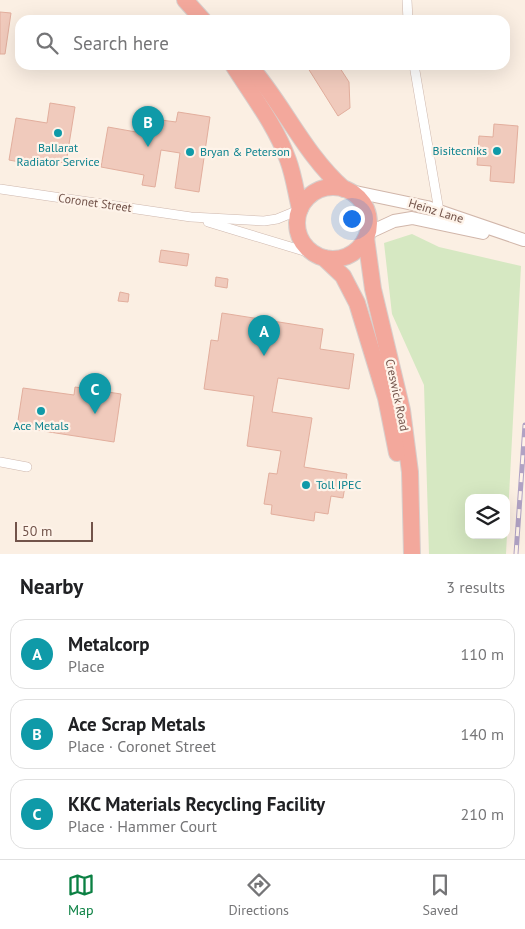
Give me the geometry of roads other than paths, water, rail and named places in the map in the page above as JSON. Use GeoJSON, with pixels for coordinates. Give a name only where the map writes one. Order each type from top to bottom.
{"type":"FeatureCollection","features":[{"type":"Feature","properties":{"kind":"highway"},"geometry":{"type":"LineString","coordinates":[[185,0],[198,15]]}},
{"type":"Feature","properties":{"kind":"highway"},"geometry":{"type":"LineString","coordinates":[[235,70],[281,142],[291,168],[300,210]]}},
{"type":"Feature","properties":{"kind":"highway"},"geometry":{"type":"LineString","coordinates":[[253,70],[282,109],[315,161],[345,190],[357,197],[365,207],[369,220],[367,235],[359,248],[349,255],[337,259],[319,256],[304,245],[298,233],[297,224],[300,210],[307,199],[316,192],[328,188],[345,190]]}},
{"type":"Feature","properties":{"kind":"highway","name":"Creswick Road"},"geometry":{"type":"LineString","coordinates":[[319,256],[343,276],[351,288],[369,341],[393,428],[412,554],[412,489],[402,410],[373,289],[367,235]]}},
{"type":"Feature","properties":{"kind":"street"},"geometry":{"type":"LineString","coordinates":[[407,0],[408,15]]}},
{"type":"Feature","properties":{"kind":"street"},"geometry":{"type":"LineString","coordinates":[[415,70],[437,216]]}},
{"type":"Feature","properties":{"kind":"street","name":"Coronet Street"},"geometry":{"type":"LineString","coordinates":[[0,189],[191,218],[264,221],[277,219],[300,210]]}},
{"type":"Feature","properties":{"kind":"street","name":"Heinz Lane"},"geometry":{"type":"LineString","coordinates":[[345,190],[388,197],[437,216],[524,240]]}},
{"type":"Feature","properties":{"kind":"street","name":"Heinz Lane"},"geometry":{"type":"LineString","coordinates":[[367,235],[390,222],[405,218],[437,216]]}},
{"type":"Feature","properties":{"kind":"street","name":"Coronet Street"},"geometry":{"type":"LineString","coordinates":[[191,218],[319,256]]}},
{"type":"Feature","properties":{"kind":"street"},"geometry":{"type":"LineString","coordinates":[[0,462],[27,467]]}},
{"type":"Feature","properties":{"kind":"railway"},"geometry":{"type":"LineString","coordinates":[[516,554],[525,425]]}},
{"type":"Feature","properties":{"kind":"place","name":"Ballarat Radiator Service"},"geometry":{"type":"Point","coordinates":[58,133]}},
{"type":"Feature","properties":{"kind":"place","name":"Ace Scrap Metals"},"geometry":{"type":"Point","coordinates":[148,147]}},
{"type":"Feature","properties":{"kind":"place","name":"Bisitecniks"},"geometry":{"type":"Point","coordinates":[497,151]}},
{"type":"Feature","properties":{"kind":"place","name":"Bryan & Peterson"},"geometry":{"type":"Point","coordinates":[190,152]}},
{"type":"Feature","properties":{"kind":"place","name":"Metalcorp"},"geometry":{"type":"Point","coordinates":[264,356]}},
{"type":"Feature","properties":{"kind":"place","name":"Ace Metals"},"geometry":{"type":"Point","coordinates":[41,411]}},
{"type":"Feature","properties":{"kind":"place","name":"KKC Materials Recycling Facility"},"geometry":{"type":"Point","coordinates":[95,414]}},
{"type":"Feature","properties":{"kind":"place","name":"Toll IPEC"},"geometry":{"type":"Point","coordinates":[306,485]}}]}
